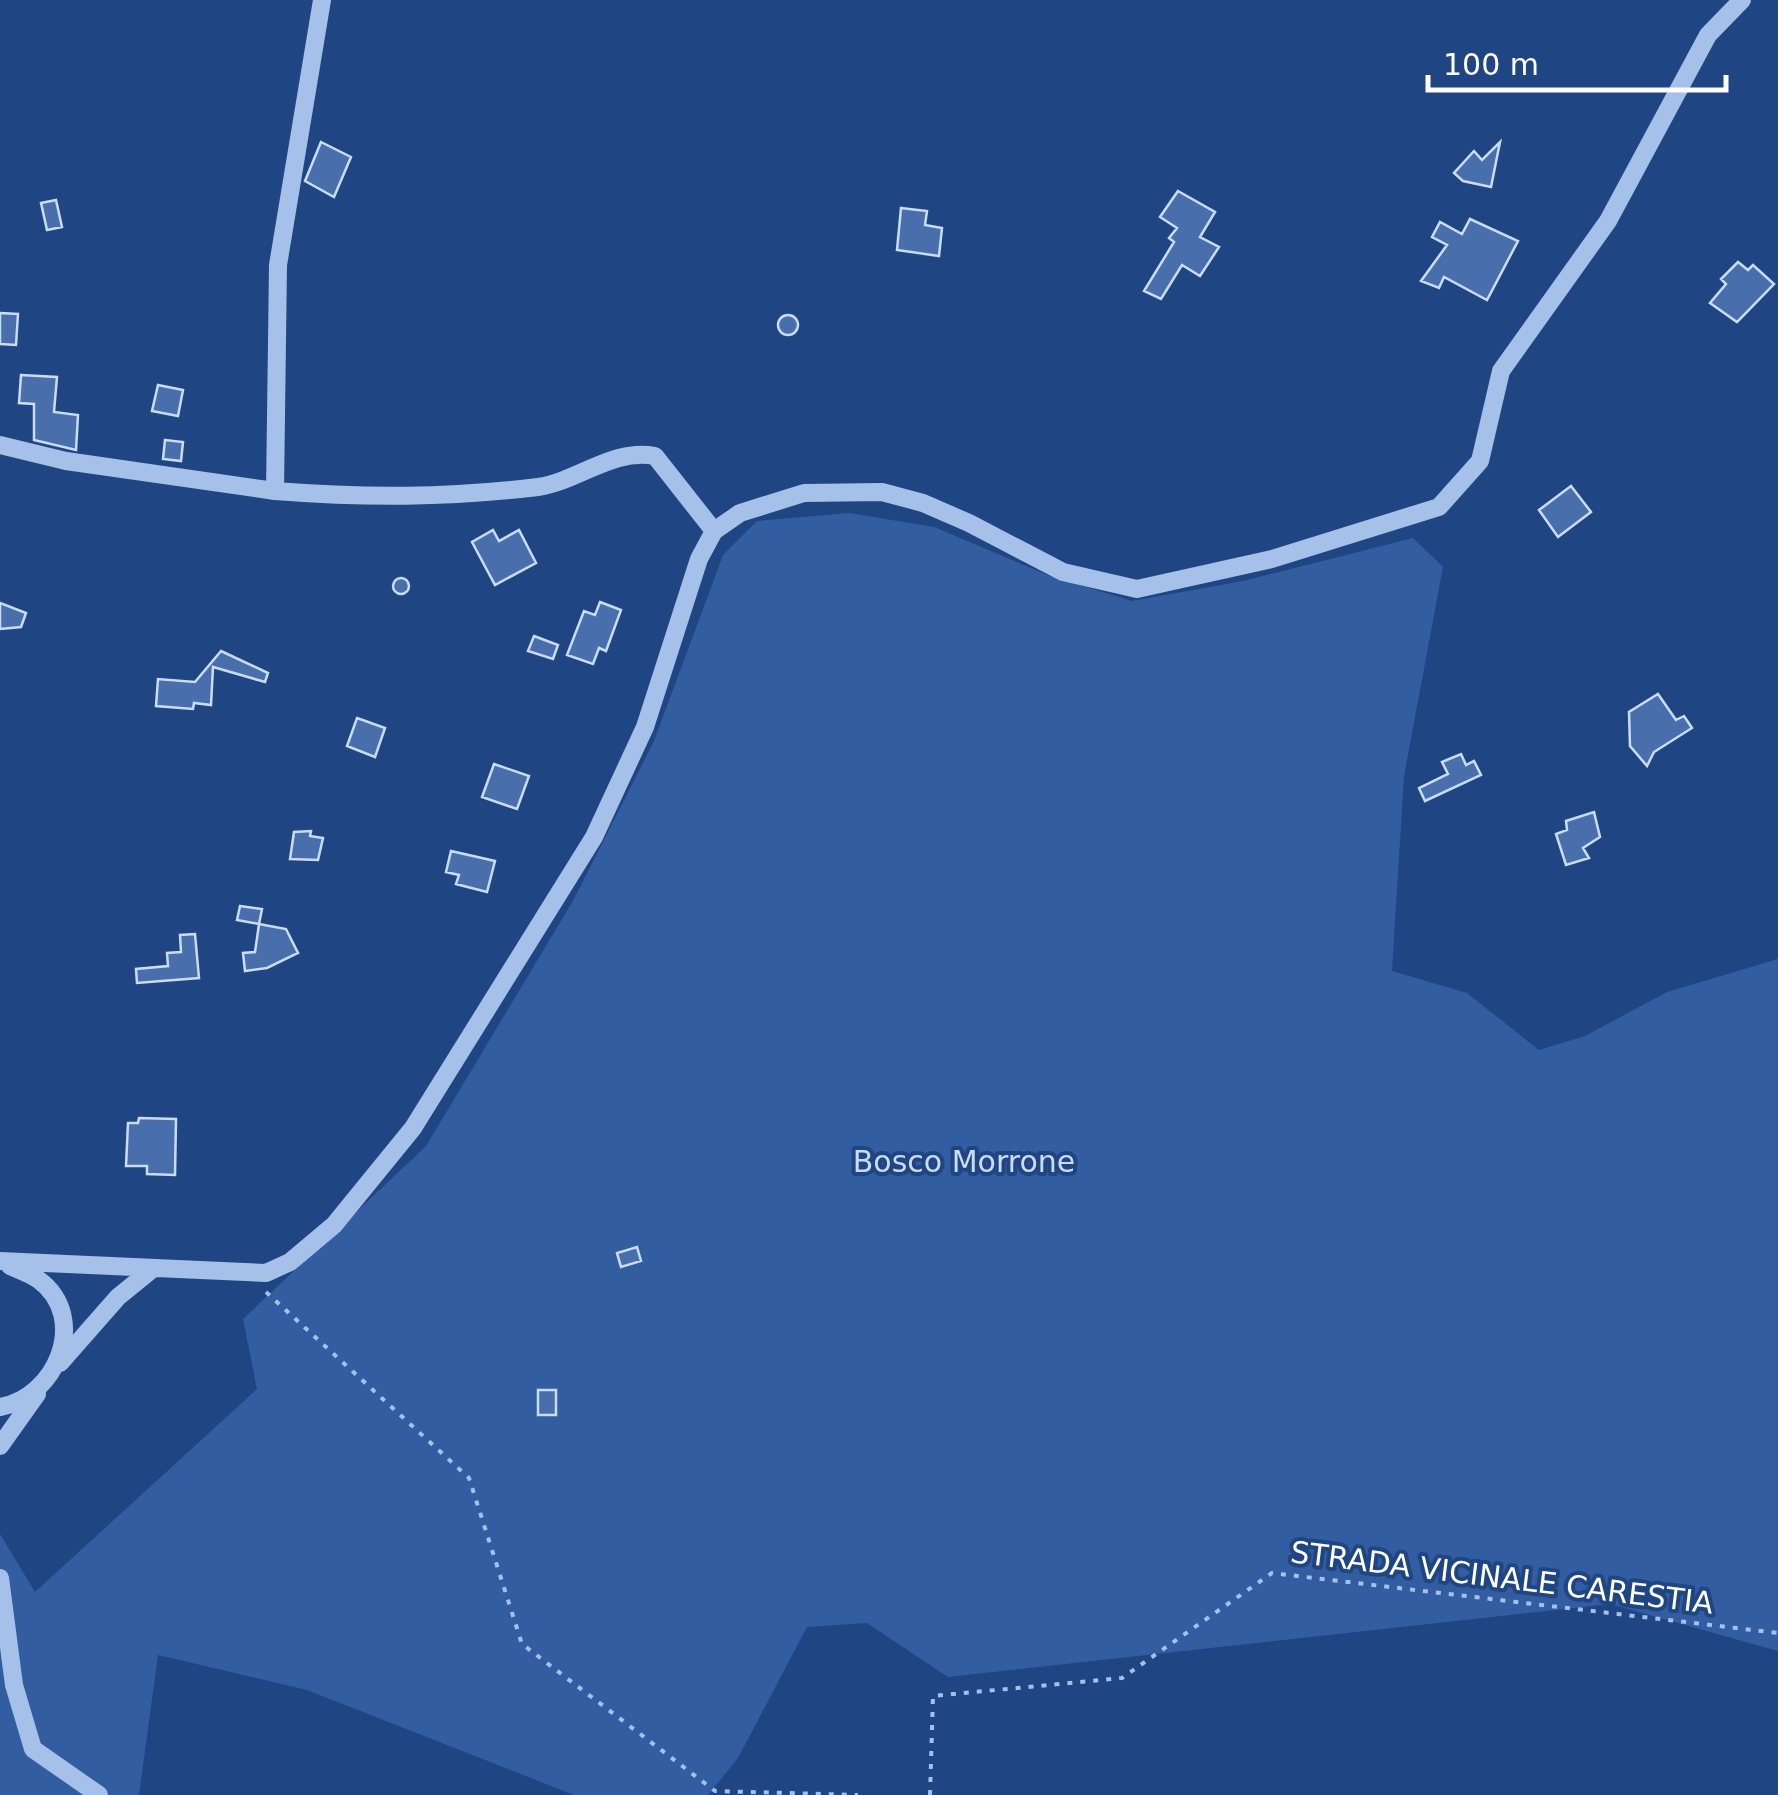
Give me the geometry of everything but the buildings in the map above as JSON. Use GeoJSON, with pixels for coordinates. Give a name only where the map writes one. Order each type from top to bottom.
{"type":"FeatureCollection","features":[{"type":"Feature","properties":{"kind":"street"},"geometry":{"type":"LineString","coordinates":[[274,491],[278,265],[322,0]]}},
{"type":"Feature","properties":{"kind":"street"},"geometry":{"type":"LineString","coordinates":[[2,1263],[266,1272],[290,1262],[334,1225],[414,1128],[594,837],[645,727],[682,625],[699,559],[714,531],[740,513],[804,493],[882,492],[923,503],[969,523],[1063,572],[1137,589],[1272,560],[1439,507],[1480,461],[1501,371],[1608,221],[1708,35],[1742,0]]}},
{"type":"Feature","properties":{"kind":"street"},"geometry":{"type":"LineString","coordinates":[[0,445],[66,461],[274,491],[388,500],[543,486],[633,452],[655,456],[714,531]]}},
{"type":"Feature","properties":{"kind":"street"},"geometry":{"type":"LineString","coordinates":[[0,1446],[50,1375],[64,1340],[63,1316],[40,1280],[2,1263]]}},
{"type":"Feature","properties":{"kind":"street"},"geometry":{"type":"LineString","coordinates":[[0,1407],[27,1398],[118,1297],[150,1270]]}},
{"type":"Feature","properties":{"kind":"street"},"geometry":{"type":"LineString","coordinates":[[0,1578],[14,1685],[33,1749],[99,1795]]}},
{"type":"Feature","properties":{"kind":"path"},"geometry":{"type":"LineString","coordinates":[[244,1272],[470,1478],[522,1644],[715,1790],[858,1795]]}},
{"type":"Feature","properties":{"kind":"path","name":"STRADA VICINALE CARESTIA"},"geometry":{"type":"LineString","coordinates":[[930,1795],[933,1696],[1122,1678],[1272,1573],[1778,1633]]}},
{"type":"Feature","properties":{"kind":"green space","name":"Bosco Morrone"},"geometry":{"type":"Polygon","coordinates":[[[849,513],[934,527],[1050,576],[1132,601],[1243,581],[1413,538],[1443,567],[1404,776],[1392,971],[1467,993],[1539,1050],[1585,1036],[1667,992],[1778,959],[1778,1651],[1610,1604],[948,1677],[867,1623],[807,1627],[738,1758],[708,1795],[574,1795],[307,1690],[158,1655],[139,1795],[0,1795],[0,1534],[35,1592],[257,1389],[243,1319],[426,1146],[574,899],[654,741],[723,555],[757,521],[849,513]]]}}]}
